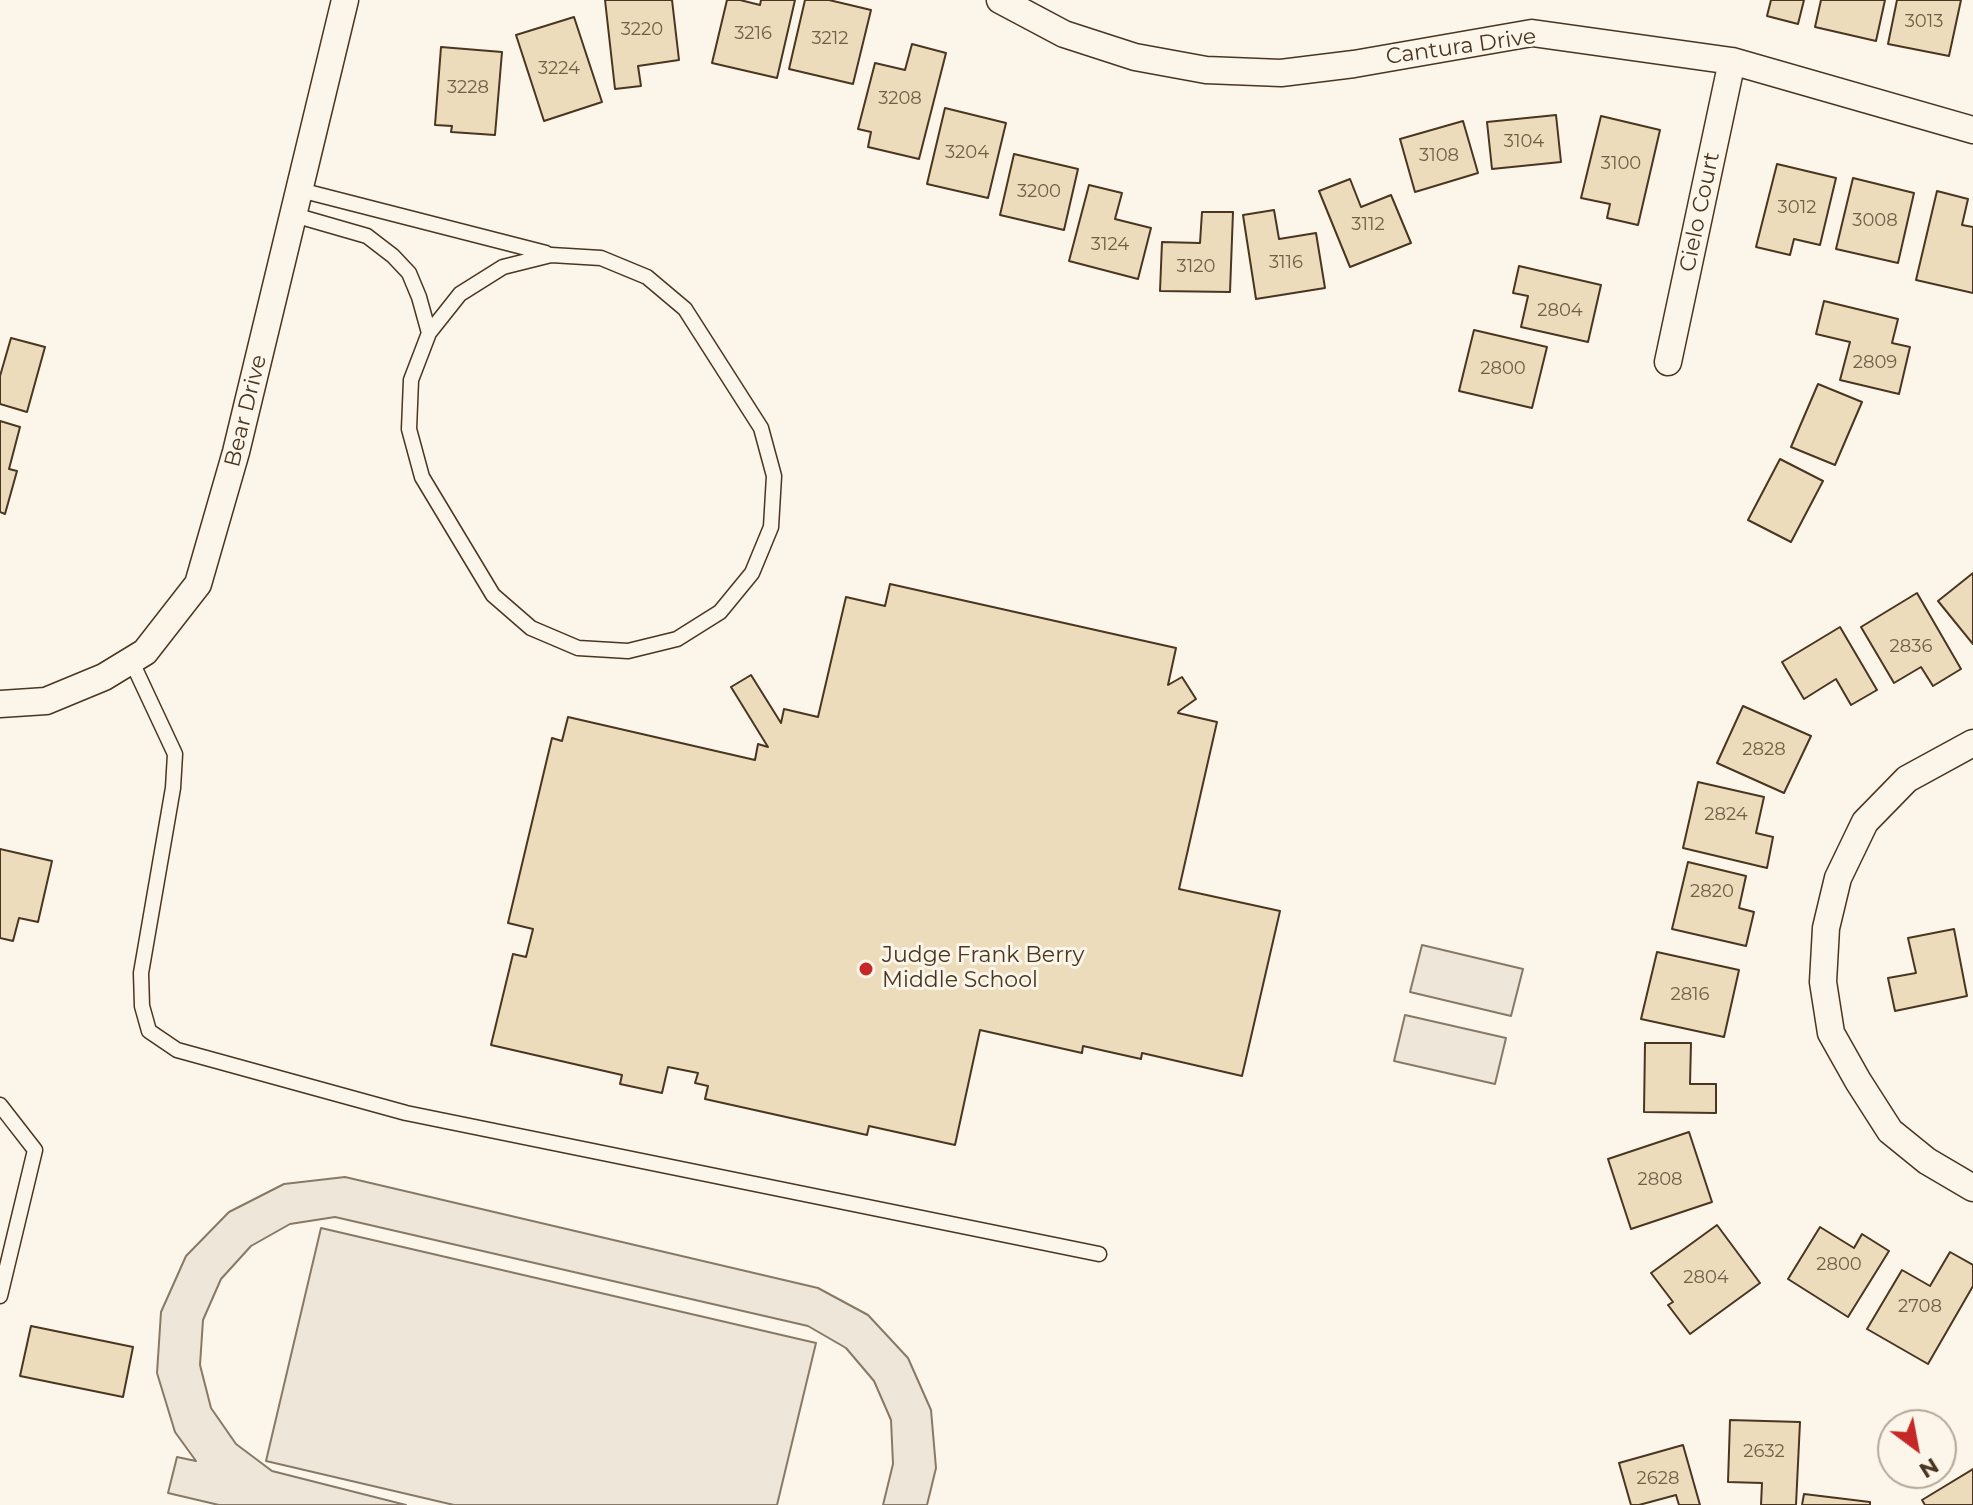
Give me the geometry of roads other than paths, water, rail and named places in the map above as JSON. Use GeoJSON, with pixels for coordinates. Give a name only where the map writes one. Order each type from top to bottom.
{"type":"FeatureCollection","features":[{"type":"Feature","properties":{"kind":"street","name":"Bear Drive"},"geometry":{"type":"LineString","coordinates":[[0,704],[46,701],[104,677],[145,652],[198,584],[236,452],[345,0]]}},
{"type":"Feature","properties":{"kind":"street","name":"Cantura Drive"},"geometry":{"type":"LineString","coordinates":[[1000,0],[1064,34],[1135,57],[1206,70],[1281,73],[1354,64],[1532,33],[1732,61],[1973,130]]}},
{"type":"Feature","properties":{"kind":"street","name":"Cielo Court"},"geometry":{"type":"LineString","coordinates":[[1668,362],[1732,61]]}},
{"type":"Feature","properties":{"kind":"street"},"geometry":{"type":"LineString","coordinates":[[1973,743],[1907,779],[1865,822],[1838,878],[1826,928],[1823,982],[1831,1033],[1890,1131],[1927,1161],[1973,1188]]}},
{"type":"Feature","properties":{"kind":"lane"},"geometry":{"type":"LineString","coordinates":[[297,202],[551,255],[601,258],[647,277],[685,309],[761,428],[774,476],[771,527],[752,573],[720,612],[677,639],[628,651],[578,648],[531,628],[493,595],[422,477],[409,429],[411,380],[429,333],[460,294],[503,267],[551,255]]}},
{"type":"Feature","properties":{"kind":"lane"},"geometry":{"type":"LineString","coordinates":[[297,202],[367,236],[393,256],[409,273],[429,333]]}},
{"type":"Feature","properties":{"kind":"lane"},"geometry":{"type":"LineString","coordinates":[[131,660],[175,754],[173,788],[141,973],[142,1006],[149,1031],[177,1050],[406,1113],[1099,1254]]}},
{"type":"Feature","properties":{"kind":"lane"},"geometry":{"type":"LineString","coordinates":[[0,1105],[35,1150],[0,1296]]}},
{"type":"Feature","properties":{"kind":"place","name":"Judge Frank Berry Middle School"},"geometry":{"type":"Point","coordinates":[866,969]}}]}
